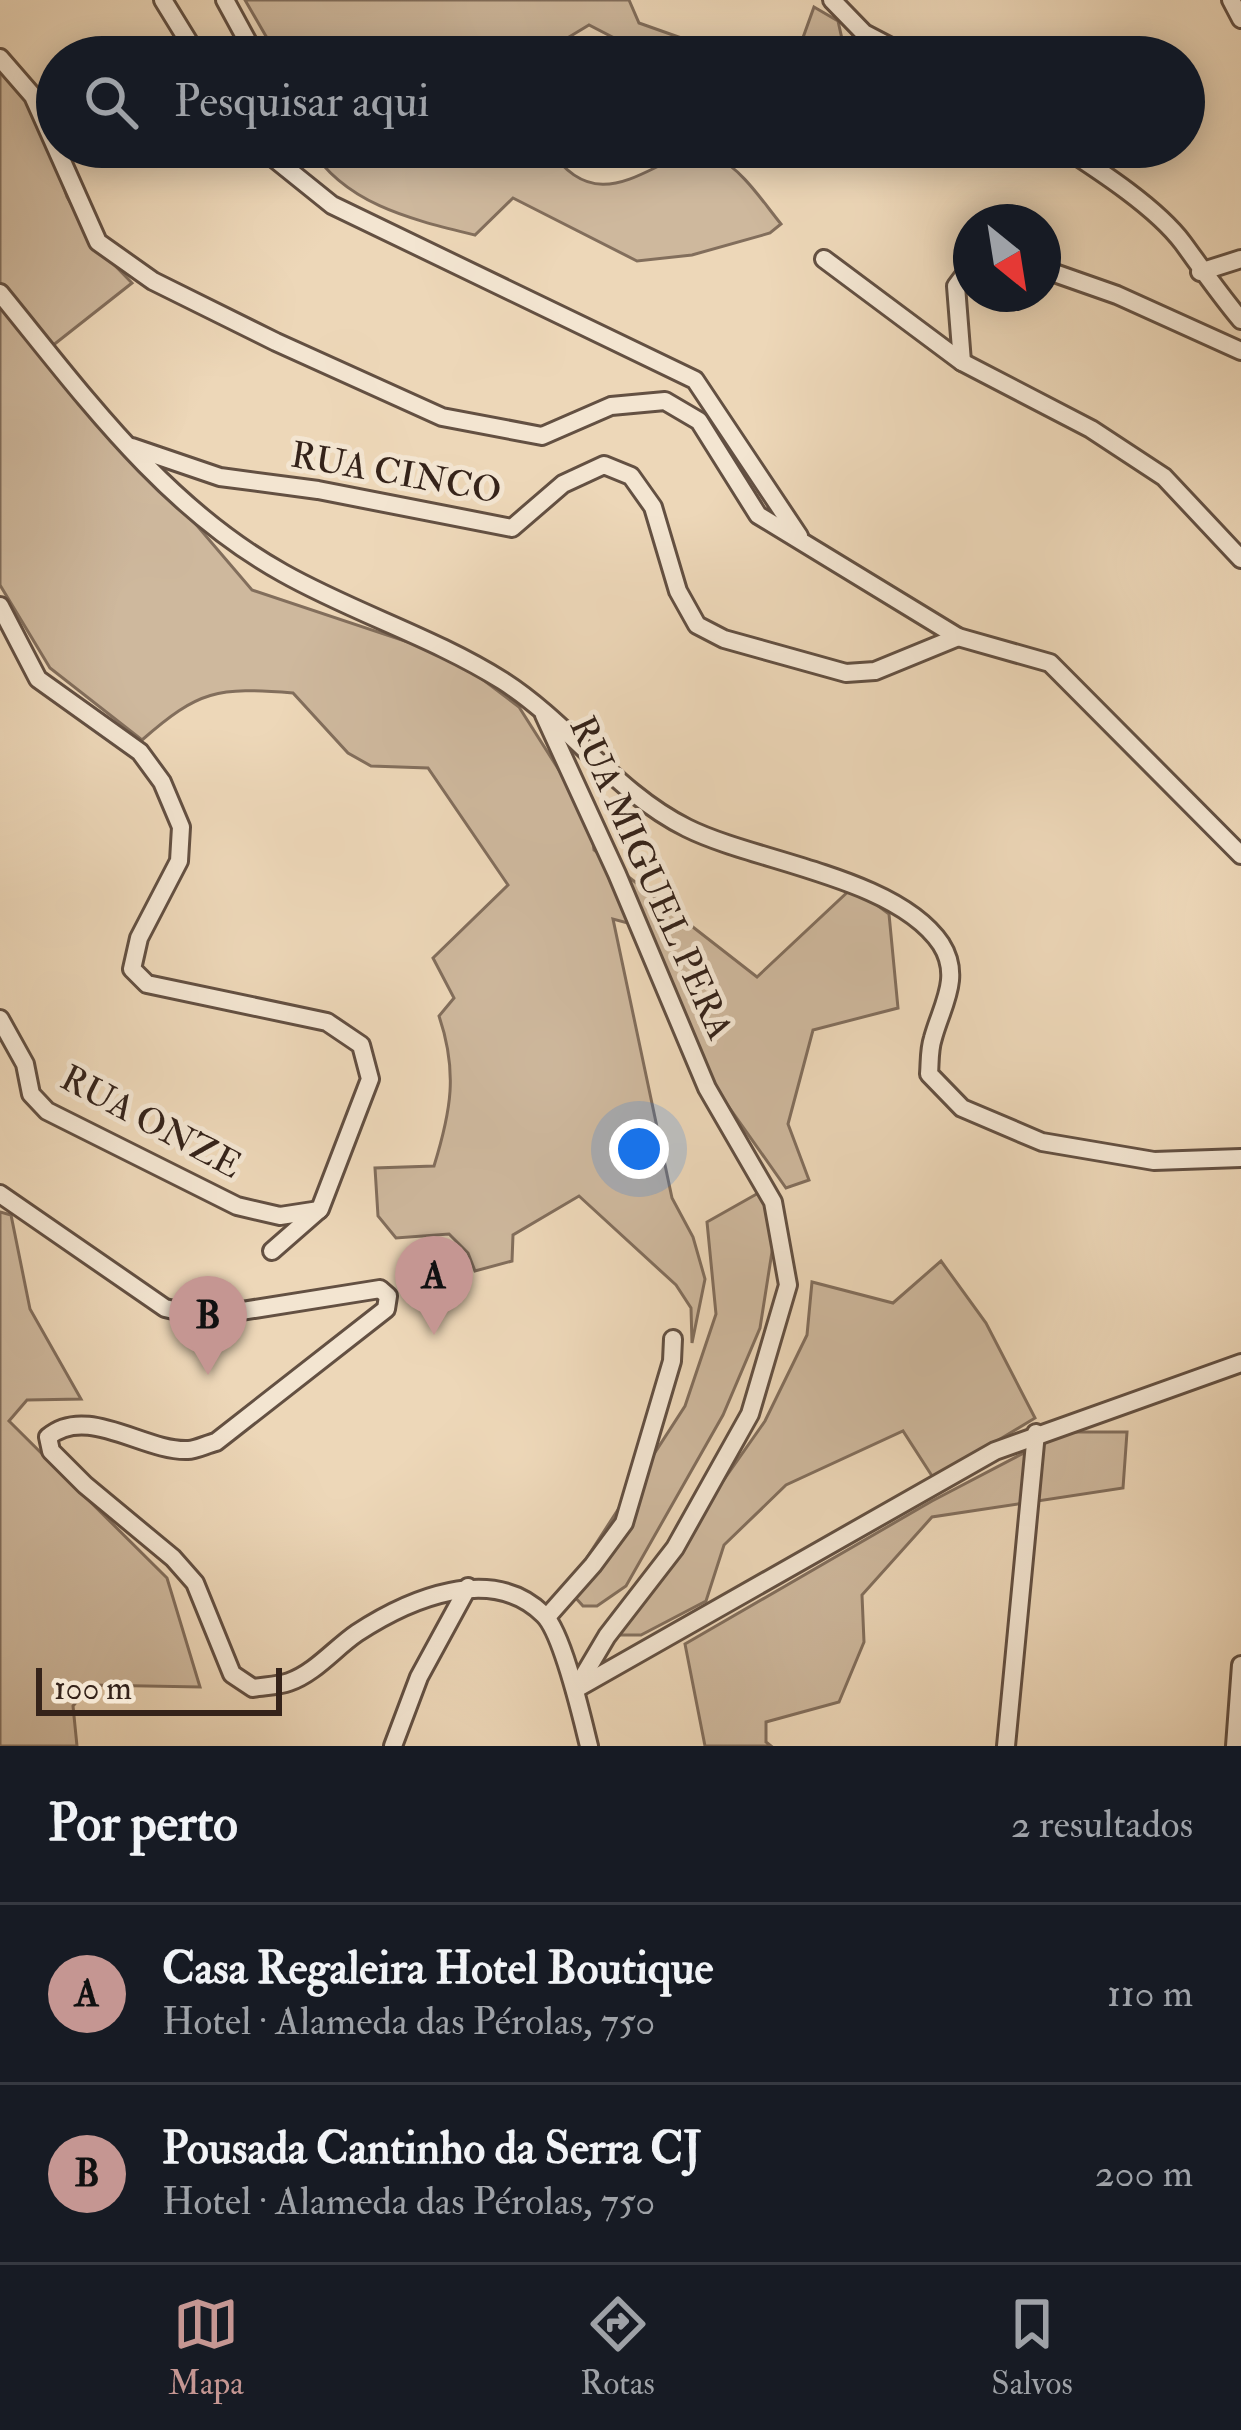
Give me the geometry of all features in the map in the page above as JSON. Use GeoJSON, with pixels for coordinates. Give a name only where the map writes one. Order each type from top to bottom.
{"type":"FeatureCollection","features":[{"type":"Feature","properties":{"kind":"street"},"geometry":{"type":"LineString","coordinates":[[163,0],[185,36]]}},
{"type":"Feature","properties":{"kind":"street"},"geometry":{"type":"LineString","coordinates":[[225,0],[245,36]]}},
{"type":"Feature","properties":{"kind":"street"},"geometry":{"type":"LineString","coordinates":[[832,0],[870,36]]}},
{"type":"Feature","properties":{"kind":"street"},"geometry":{"type":"LineString","coordinates":[[1231,0],[1241,19]]}},
{"type":"Feature","properties":{"kind":"street"},"geometry":{"type":"LineString","coordinates":[[0,58],[36,101]]}},
{"type":"Feature","properties":{"kind":"street"},"geometry":{"type":"LineString","coordinates":[[66,168],[98,242],[153,281],[442,417],[542,436],[611,406],[665,401],[699,421],[758,515],[958,637],[1050,663],[1241,855]]}},
{"type":"Feature","properties":{"kind":"street"},"geometry":{"type":"LineString","coordinates":[[288,168],[332,205],[695,380],[806,547]]}},
{"type":"Feature","properties":{"kind":"street"},"geometry":{"type":"LineString","coordinates":[[1096,168],[1182,241],[1200,272],[1241,320]]}},
{"type":"Feature","properties":{"kind":"street"},"geometry":{"type":"LineString","coordinates":[[824,259],[962,362],[1091,429],[1164,477],[1241,559]]}},
{"type":"Feature","properties":{"kind":"street"},"geometry":{"type":"LineString","coordinates":[[1200,272],[1241,259]]}},
{"type":"Feature","properties":{"kind":"street"},"geometry":{"type":"LineString","coordinates":[[1061,275],[1241,351]]}},
{"type":"Feature","properties":{"kind":"street","name":"RUA MIGUEL PERA"},"geometry":{"type":"LineString","coordinates":[[0,293],[125,445],[216,530],[283,573],[440,645],[506,683],[542,712],[707,1088],[773,1202],[788,1285],[750,1414],[675,1548],[607,1636],[575,1690]]}},
{"type":"Feature","properties":{"kind":"street"},"geometry":{"type":"LineString","coordinates":[[958,312],[962,362]]}},
{"type":"Feature","properties":{"kind":"street","name":"RUA CINCO"},"geometry":{"type":"LineString","coordinates":[[125,445],[220,477],[318,490],[512,528],[563,484],[604,465],[631,476],[653,507],[679,591],[697,625],[724,639],[846,673],[874,670],[958,637]]}},
{"type":"Feature","properties":{"kind":"street"},"geometry":{"type":"LineString","coordinates":[[0,606],[38,679],[140,752],[162,782],[181,826],[179,861],[139,938],[132,969],[147,984],[327,1022],[361,1045],[370,1078],[320,1210],[272,1251]]}},
{"type":"Feature","properties":{"kind":"street"},"geometry":{"type":"LineString","coordinates":[[542,712],[632,794],[689,829],[838,878],[893,904],[931,933],[941,944],[953,981],[931,1044],[929,1074],[962,1108],[1042,1142],[1154,1161],[1241,1158]]}},
{"type":"Feature","properties":{"kind":"street","name":"RUA ONZE"},"geometry":{"type":"LineString","coordinates":[[0,1019],[25,1064],[32,1094],[47,1111],[237,1206],[280,1216],[320,1210]]}},
{"type":"Feature","properties":{"kind":"street"},"geometry":{"type":"LineString","coordinates":[[0,1194],[165,1308],[204,1317],[380,1288],[388,1297],[386,1309],[216,1442],[187,1450],[85,1426],[59,1428],[48,1437],[51,1451],[85,1485],[195,1582],[232,1674],[253,1688],[291,1682],[398,1610],[467,1587],[508,1592],[547,1617],[575,1690],[589,1746]]}},
{"type":"Feature","properties":{"kind":"street"},"geometry":{"type":"LineString","coordinates":[[547,1617],[624,1522],[672,1361],[673,1340]]}},
{"type":"Feature","properties":{"kind":"street"},"geometry":{"type":"LineString","coordinates":[[575,1690],[994,1450],[1241,1364]]}},
{"type":"Feature","properties":{"kind":"street"},"geometry":{"type":"LineString","coordinates":[[1006,1746],[1036,1433]]}},
{"type":"Feature","properties":{"kind":"street"},"geometry":{"type":"LineString","coordinates":[[393,1746],[418,1677],[467,1587]]}},
{"type":"Feature","properties":{"kind":"street"},"geometry":{"type":"LineString","coordinates":[[1235,1746],[1241,1665]]}},
{"type":"Feature","properties":{"kind":"shaded area"},"geometry":{"type":"Polygon","coordinates":[[[245,0],[629,0],[639,23],[676,36],[610,36],[589,25],[571,36],[266,36],[245,0]]]}},
{"type":"Feature","properties":{"kind":"shaded area"},"geometry":{"type":"Polygon","coordinates":[[[814,7],[838,21],[841,36],[804,36],[814,7]]]}},
{"type":"Feature","properties":{"kind":"shaded area"},"geometry":{"type":"Polygon","coordinates":[[[0,70],[36,121],[36,168],[57,168],[67,197],[94,244],[132,283],[47,350],[252,590],[453,657],[519,707],[590,819],[594,850],[757,977],[853,887],[889,914],[898,1008],[813,1030],[788,1124],[809,1180],[786,1188],[719,1093],[643,927],[613,919],[672,1198],[693,1237],[705,1279],[692,1343],[691,1308],[676,1285],[579,1196],[513,1235],[512,1261],[475,1271],[468,1253],[449,1234],[396,1238],[378,1216],[375,1168],[434,1166],[445,1127],[449,1055],[439,1016],[454,998],[433,958],[508,885],[428,768],[371,766],[348,753],[293,693],[245,691],[210,696],[179,711],[142,740],[50,668],[0,585],[0,70]]]}},
{"type":"Feature","properties":{"kind":"shaded area"},"geometry":{"type":"Polygon","coordinates":[[[326,168],[566,168],[592,183],[614,183],[655,168],[733,168],[781,224],[770,233],[692,255],[637,261],[513,198],[475,235],[405,216],[342,183],[326,168]]]}},
{"type":"Feature","properties":{"kind":"shaded area"},"geometry":{"type":"Polygon","coordinates":[[[762,1191],[774,1239],[760,1328],[723,1415],[626,1586],[597,1606],[583,1606],[574,1596],[579,1570],[685,1406],[716,1314],[707,1222],[762,1191]]]}},
{"type":"Feature","properties":{"kind":"shaded area"},"geometry":{"type":"Polygon","coordinates":[[[0,1212],[11,1215],[30,1309],[81,1399],[27,1400],[9,1421],[167,1578],[200,1687],[91,1685],[73,1706],[77,1746],[0,1746],[0,1212]]]}},
{"type":"Feature","properties":{"kind":"shaded area"},"geometry":{"type":"Polygon","coordinates":[[[941,1261],[986,1323],[1035,1418],[934,1479],[903,1431],[786,1485],[724,1545],[706,1601],[641,1635],[615,1635],[765,1421],[807,1335],[812,1282],[893,1303],[941,1261]]]}},
{"type":"Feature","properties":{"kind":"shaded area"},"geometry":{"type":"Polygon","coordinates":[[[1064,1432],[1127,1432],[1123,1488],[932,1517],[862,1595],[864,1642],[839,1702],[766,1722],[766,1742],[771,1746],[705,1746],[685,1644],[932,1501],[1064,1432]]]}},
{"type":"Feature","properties":{"kind":"place","name":"Casa Regaleira Hotel Boutique"},"geometry":{"type":"Point","coordinates":[434,1335]}},
{"type":"Feature","properties":{"kind":"place","name":"Pousada Cantinho da Serra CJ"},"geometry":{"type":"Point","coordinates":[208,1375]}}]}
